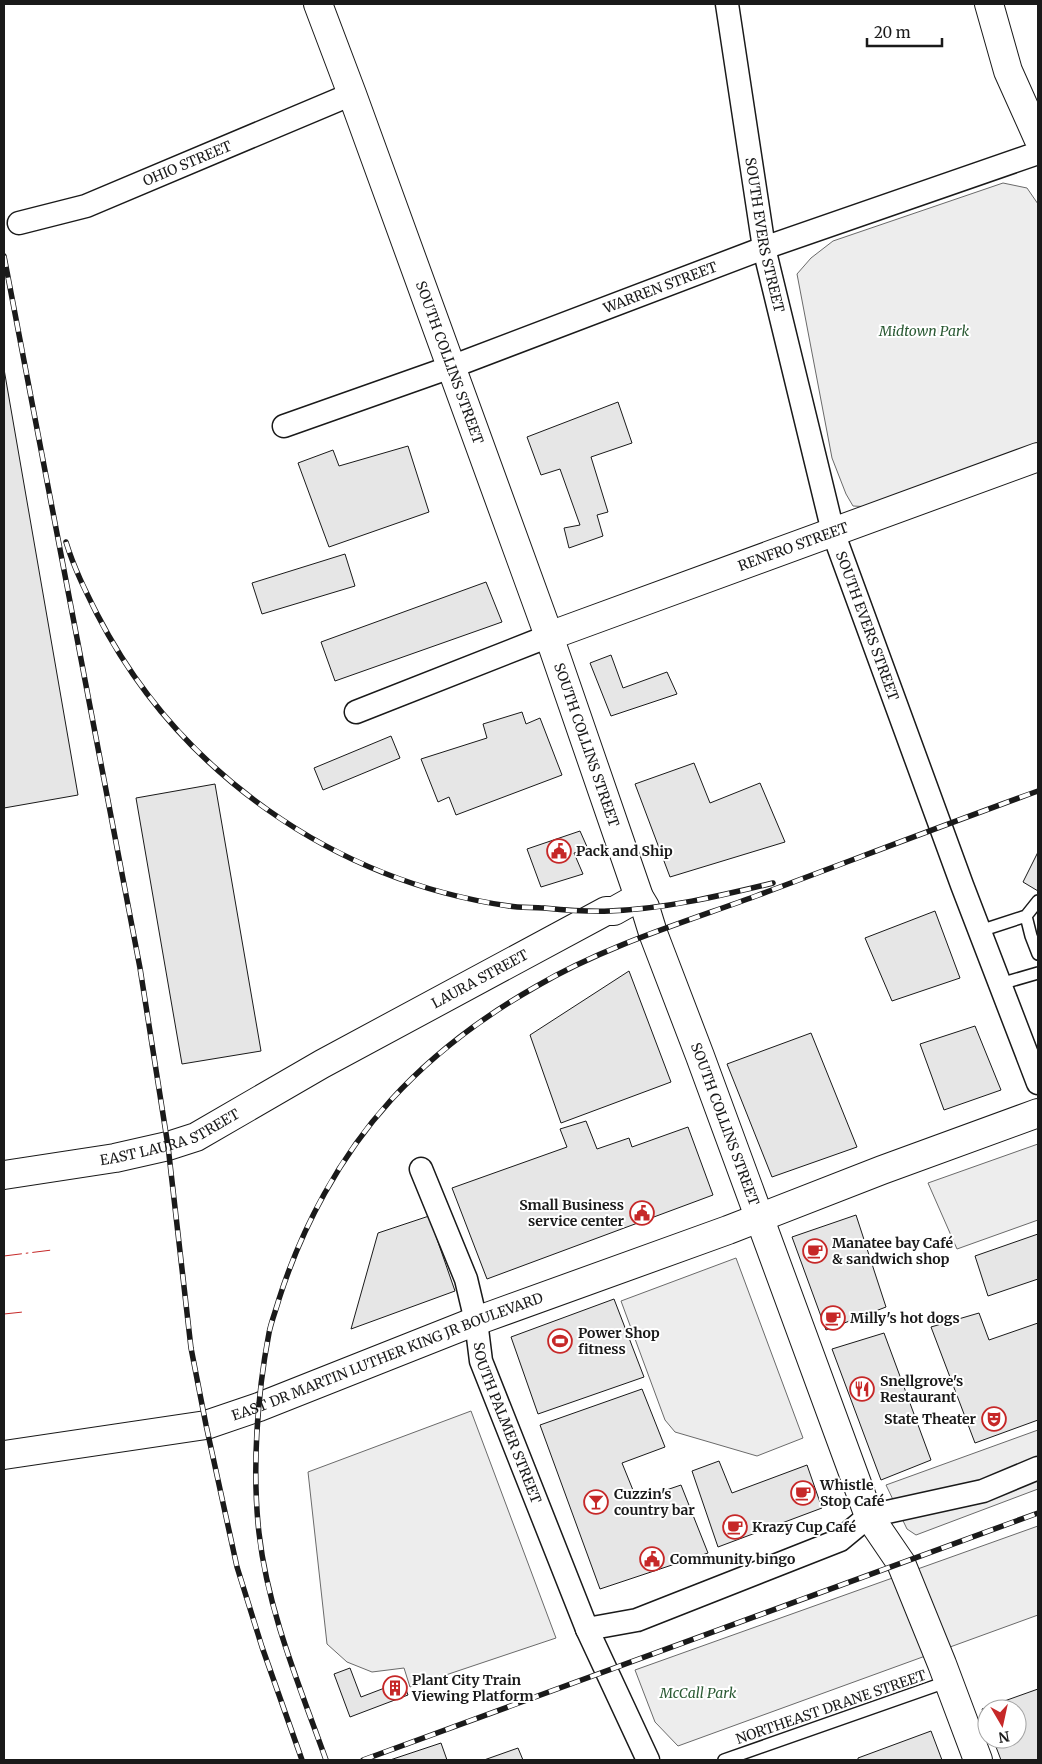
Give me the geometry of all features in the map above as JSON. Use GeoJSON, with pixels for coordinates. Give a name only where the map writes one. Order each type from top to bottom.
{"type":"FeatureCollection","features":[{"type":"Feature","properties":{"kind":"street","name":"SOUTH COLLINS STREET"},"geometry":{"type":"LineString","coordinates":[[318,4],[549,636],[639,897],[645,907],[653,934],[700,1056],[869,1516],[901,1563],[949,1681],[978,1760]]}},
{"type":"Feature","properties":{"kind":"street","name":"SOUTH EVERS STREET"},"geometry":{"type":"LineString","coordinates":[[727,4],[764,248],[833,532],[980,931],[1038,1082]]}},
{"type":"Feature","properties":{"kind":"street"},"geometry":{"type":"LineString","coordinates":[[990,4],[1008,71],[1038,138]]}},
{"type":"Feature","properties":{"kind":"street","name":"OHIO STREET"},"geometry":{"type":"LineString","coordinates":[[19,223],[86,206],[352,94]]}},
{"type":"Feature","properties":{"kind":"street","name":"WARREN STREET"},"geometry":{"type":"LineString","coordinates":[[284,426],[451,367],[764,248],[1038,153]]}},
{"type":"Feature","properties":{"kind":"street","name":"RENFRO STREET"},"geometry":{"type":"LineString","coordinates":[[549,636],[1038,457]]}},
{"type":"Feature","properties":{"kind":"street"},"geometry":{"type":"LineString","coordinates":[[356,712],[549,636]]}},
{"type":"Feature","properties":{"kind":"street","name":"LAURA STREET"},"geometry":{"type":"LineString","coordinates":[[322,1064],[606,911],[614,911],[639,897]]}},
{"type":"Feature","properties":{"kind":"street","name":"EAST LAURA STREET"},"geometry":{"type":"LineString","coordinates":[[4,1175],[115,1158],[168,1146],[196,1137],[322,1064]]}},
{"type":"Feature","properties":{"kind":"street","name":"EAST DR MARTIN LUTHER KING JR BOULEVARD"},"geometry":{"type":"LineString","coordinates":[[4,1455],[206,1425],[476,1321],[760,1218],[882,1170],[1038,1113]]}},
{"type":"Feature","properties":{"kind":"street","name":"SOUTH PALMER STREET"},"geometry":{"type":"LineString","coordinates":[[421,1169],[466,1279],[476,1321],[481,1361],[587,1629],[648,1760]]}},
{"type":"Feature","properties":{"kind":"street"},"geometry":{"type":"LineString","coordinates":[[587,1629],[637,1620],[840,1540],[869,1516],[983,1491],[1038,1468]]}},
{"type":"Feature","properties":{"kind":"lane"},"geometry":{"type":"LineString","coordinates":[[980,931],[1026,916],[1038,901]]}},
{"type":"Feature","properties":{"kind":"lane"},"geometry":{"type":"LineString","coordinates":[[1026,916],[1038,954]]}},
{"type":"Feature","properties":{"kind":"lane"},"geometry":{"type":"LineString","coordinates":[[1000,984],[1038,973]]}},
{"type":"Feature","properties":{"kind":"lane","name":"NORTHEAST DRANE STREET"},"geometry":{"type":"LineString","coordinates":[[724,1760],[949,1681]]}},
{"type":"Feature","properties":{"kind":"shaded area","name":"Midtown Park"},"geometry":{"type":"Polygon","coordinates":[[[1003,183],[1027,188],[1038,204],[1038,445],[872,507],[853,506],[846,494],[832,458],[797,274],[811,258],[833,241],[1003,183]]]}},
{"type":"Feature","properties":{"kind":"shaded area"},"geometry":{"type":"Polygon","coordinates":[[[1038,1144],[1038,1220],[957,1249],[928,1183],[1038,1144]]]}},
{"type":"Feature","properties":{"kind":"shaded area"},"geometry":{"type":"Polygon","coordinates":[[[736,1258],[803,1438],[757,1456],[675,1432],[665,1420],[621,1301],[736,1258]]]}},
{"type":"Feature","properties":{"kind":"shaded area"},"geometry":{"type":"Polygon","coordinates":[[[471,1411],[556,1638],[410,1687],[404,1668],[372,1672],[347,1662],[327,1644],[308,1472],[471,1411]]]}},
{"type":"Feature","properties":{"kind":"shaded area"},"geometry":{"type":"Polygon","coordinates":[[[1038,1430],[1038,1489],[916,1535],[907,1529],[886,1485],[1038,1430]]]}},
{"type":"Feature","properties":{"kind":"shaded area","name":"McCall Park"},"geometry":{"type":"Polygon","coordinates":[[[1038,1526],[1038,1615],[678,1746],[655,1722],[635,1670],[1038,1526]]]}},
{"type":"Feature","properties":{"kind":"building"},"geometry":{"type":"Polygon","coordinates":[[[4,369],[78,795],[4,808],[4,369]]]}},
{"type":"Feature","properties":{"kind":"building"},"geometry":{"type":"Polygon","coordinates":[[[618,402],[632,443],[591,457],[608,512],[597,515],[603,536],[569,548],[564,528],[580,525],[560,469],[541,475],[527,437],[618,402]]]}},
{"type":"Feature","properties":{"kind":"building"},"geometry":{"type":"Polygon","coordinates":[[[408,446],[429,512],[329,547],[298,463],[333,450],[339,466],[408,446]]]}},
{"type":"Feature","properties":{"kind":"building"},"geometry":{"type":"Polygon","coordinates":[[[345,554],[355,586],[262,614],[252,583],[345,554]]]}},
{"type":"Feature","properties":{"kind":"building"},"geometry":{"type":"Polygon","coordinates":[[[486,582],[502,622],[335,681],[321,642],[486,582]]]}},
{"type":"Feature","properties":{"kind":"building"},"geometry":{"type":"Polygon","coordinates":[[[611,655],[623,688],[667,672],[677,694],[611,716],[590,663],[611,655]]]}},
{"type":"Feature","properties":{"kind":"building"},"geometry":{"type":"Polygon","coordinates":[[[522,712],[526,724],[540,718],[562,775],[456,815],[449,797],[438,802],[421,759],[487,738],[483,724],[522,712]]]}},
{"type":"Feature","properties":{"kind":"building"},"geometry":{"type":"Polygon","coordinates":[[[391,736],[400,758],[323,790],[314,768],[391,736]]]}},
{"type":"Feature","properties":{"kind":"building"},"geometry":{"type":"Polygon","coordinates":[[[694,763],[710,803],[760,783],[785,842],[670,877],[635,784],[694,763]]]}},
{"type":"Feature","properties":{"kind":"building"},"geometry":{"type":"Polygon","coordinates":[[[215,784],[261,1051],[182,1064],[136,798],[215,784]]]}},
{"type":"Feature","properties":{"kind":"building"},"geometry":{"type":"Polygon","coordinates":[[[580,831],[588,849],[574,853],[583,874],[541,887],[527,849],[580,831]]]}},
{"type":"Feature","properties":{"kind":"building"},"geometry":{"type":"Polygon","coordinates":[[[1038,852],[1038,891],[1023,882],[1038,852]]]}},
{"type":"Feature","properties":{"kind":"building"},"geometry":{"type":"Polygon","coordinates":[[[935,911],[960,978],[892,1001],[865,938],[935,911]]]}},
{"type":"Feature","properties":{"kind":"building"},"geometry":{"type":"Polygon","coordinates":[[[629,971],[671,1082],[561,1123],[530,1035],[629,971]]]}},
{"type":"Feature","properties":{"kind":"building"},"geometry":{"type":"Polygon","coordinates":[[[975,1026],[1001,1090],[944,1110],[920,1044],[975,1026]]]}},
{"type":"Feature","properties":{"kind":"building"},"geometry":{"type":"Polygon","coordinates":[[[811,1033],[857,1147],[772,1177],[727,1064],[811,1033]]]}},
{"type":"Feature","properties":{"kind":"building"},"geometry":{"type":"Polygon","coordinates":[[[586,1121],[597,1149],[629,1138],[632,1147],[688,1127],[713,1195],[487,1279],[452,1188],[567,1147],[560,1129],[586,1121]]]}},
{"type":"Feature","properties":{"kind":"building"},"geometry":{"type":"Polygon","coordinates":[[[856,1215],[886,1307],[826,1330],[792,1237],[856,1215]]]}},
{"type":"Feature","properties":{"kind":"building"},"geometry":{"type":"Polygon","coordinates":[[[429,1216],[455,1291],[351,1329],[378,1233],[429,1216]]]}},
{"type":"Feature","properties":{"kind":"building"},"geometry":{"type":"Polygon","coordinates":[[[1038,1234],[1038,1279],[988,1296],[975,1256],[1038,1234]]]}},
{"type":"Feature","properties":{"kind":"building"},"geometry":{"type":"Polygon","coordinates":[[[614,1299],[644,1377],[538,1414],[511,1337],[614,1299]]]}},
{"type":"Feature","properties":{"kind":"building"},"geometry":{"type":"Polygon","coordinates":[[[979,1313],[989,1340],[1038,1323],[1038,1420],[975,1443],[931,1327],[979,1313]]]}},
{"type":"Feature","properties":{"kind":"building"},"geometry":{"type":"Polygon","coordinates":[[[884,1333],[931,1460],[881,1480],[832,1349],[884,1333]]]}},
{"type":"Feature","properties":{"kind":"building"},"geometry":{"type":"Polygon","coordinates":[[[642,1389],[665,1447],[622,1463],[637,1500],[681,1485],[708,1553],[600,1589],[540,1425],[642,1389]]]}},
{"type":"Feature","properties":{"kind":"building"},"geometry":{"type":"Polygon","coordinates":[[[719,1461],[732,1493],[807,1465],[822,1508],[718,1547],[692,1471],[719,1461]]]}},
{"type":"Feature","properties":{"kind":"building","name":"Plant City Train Viewing Platform"},"geometry":{"type":"Polygon","coordinates":[[[350,1668],[361,1697],[403,1681],[408,1695],[350,1717],[334,1674],[350,1668]]]}},
{"type":"Feature","properties":{"kind":"building"},"geometry":{"type":"Polygon","coordinates":[[[1038,1689],[1038,1760],[1001,1760],[997,1749],[1027,1749],[1027,1699],[1010,1699],[1038,1689]]]}},
{"type":"Feature","properties":{"kind":"building"},"geometry":{"type":"Polygon","coordinates":[[[931,1731],[942,1760],[858,1760],[858,1758],[931,1731]]]}},
{"type":"Feature","properties":{"kind":"building"},"geometry":{"type":"Polygon","coordinates":[[[441,1743],[447,1760],[390,1760],[441,1743]]]}},
{"type":"Feature","properties":{"kind":"building"},"geometry":{"type":"Polygon","coordinates":[[[518,1748],[523,1760],[484,1760],[518,1748]]]}},
{"type":"Feature","properties":{"kind":"railway"},"geometry":{"type":"LineString","coordinates":[[4,256],[140,968],[168,1146],[191,1348],[206,1425],[237,1567],[262,1647],[302,1760]]}},
{"type":"Feature","properties":{"kind":"railway"},"geometry":{"type":"LineString","coordinates":[[66,542],[76,570],[97,614],[131,671],[171,723],[217,769],[268,810],[323,844],[382,872],[444,893],[517,907],[593,911],[630,910],[692,901],[773,883]]}},
{"type":"Feature","properties":{"kind":"railway"},"geometry":{"type":"LineString","coordinates":[[326,1760],[286,1649],[263,1562],[257,1509],[257,1433],[261,1382],[270,1329],[288,1272],[324,1194],[355,1145],[372,1122],[407,1083],[459,1037],[517,998],[563,972],[644,936],[1038,791]]}},
{"type":"Feature","properties":{"kind":"railway"},"geometry":{"type":"LineString","coordinates":[[363,1760],[1038,1513]]}},
{"type":"Feature","properties":{"kind":"power"},"geometry":{"type":"LineString","coordinates":[[4,1256],[52,1250]]}},
{"type":"Feature","properties":{"kind":"power"},"geometry":{"type":"LineString","coordinates":[[4,1314],[23,1312]]}},
{"type":"Feature","properties":{"kind":"place","name":"Pack and Ship"},"geometry":{"type":"Point","coordinates":[559,851]}},
{"type":"Feature","properties":{"kind":"place","name":"Small Business service center"},"geometry":{"type":"Point","coordinates":[642,1213]}},
{"type":"Feature","properties":{"kind":"place","name":"Manatee bay Café & sandwich shop"},"geometry":{"type":"Point","coordinates":[815,1251]}},
{"type":"Feature","properties":{"kind":"place","name":"Milly's hot dogs"},"geometry":{"type":"Point","coordinates":[833,1318]}},
{"type":"Feature","properties":{"kind":"place","name":"Power Shop fitness"},"geometry":{"type":"Point","coordinates":[560,1341]}},
{"type":"Feature","properties":{"kind":"place","name":"Snellgrove's Restaurant"},"geometry":{"type":"Point","coordinates":[862,1389]}},
{"type":"Feature","properties":{"kind":"place","name":"State Theater"},"geometry":{"type":"Point","coordinates":[994,1419]}},
{"type":"Feature","properties":{"kind":"place","name":"Whistle Stop Café"},"geometry":{"type":"Point","coordinates":[803,1493]}},
{"type":"Feature","properties":{"kind":"place","name":"Cuzzin's country bar"},"geometry":{"type":"Point","coordinates":[596,1502]}},
{"type":"Feature","properties":{"kind":"place","name":"Krazy Cup Café"},"geometry":{"type":"Point","coordinates":[735,1527]}},
{"type":"Feature","properties":{"kind":"place","name":"Community bingo"},"geometry":{"type":"Point","coordinates":[652,1559]}},
{"type":"Feature","properties":{"kind":"place","name":"Plant City Train Viewing Platform"},"geometry":{"type":"Point","coordinates":[395,1688]}}]}
